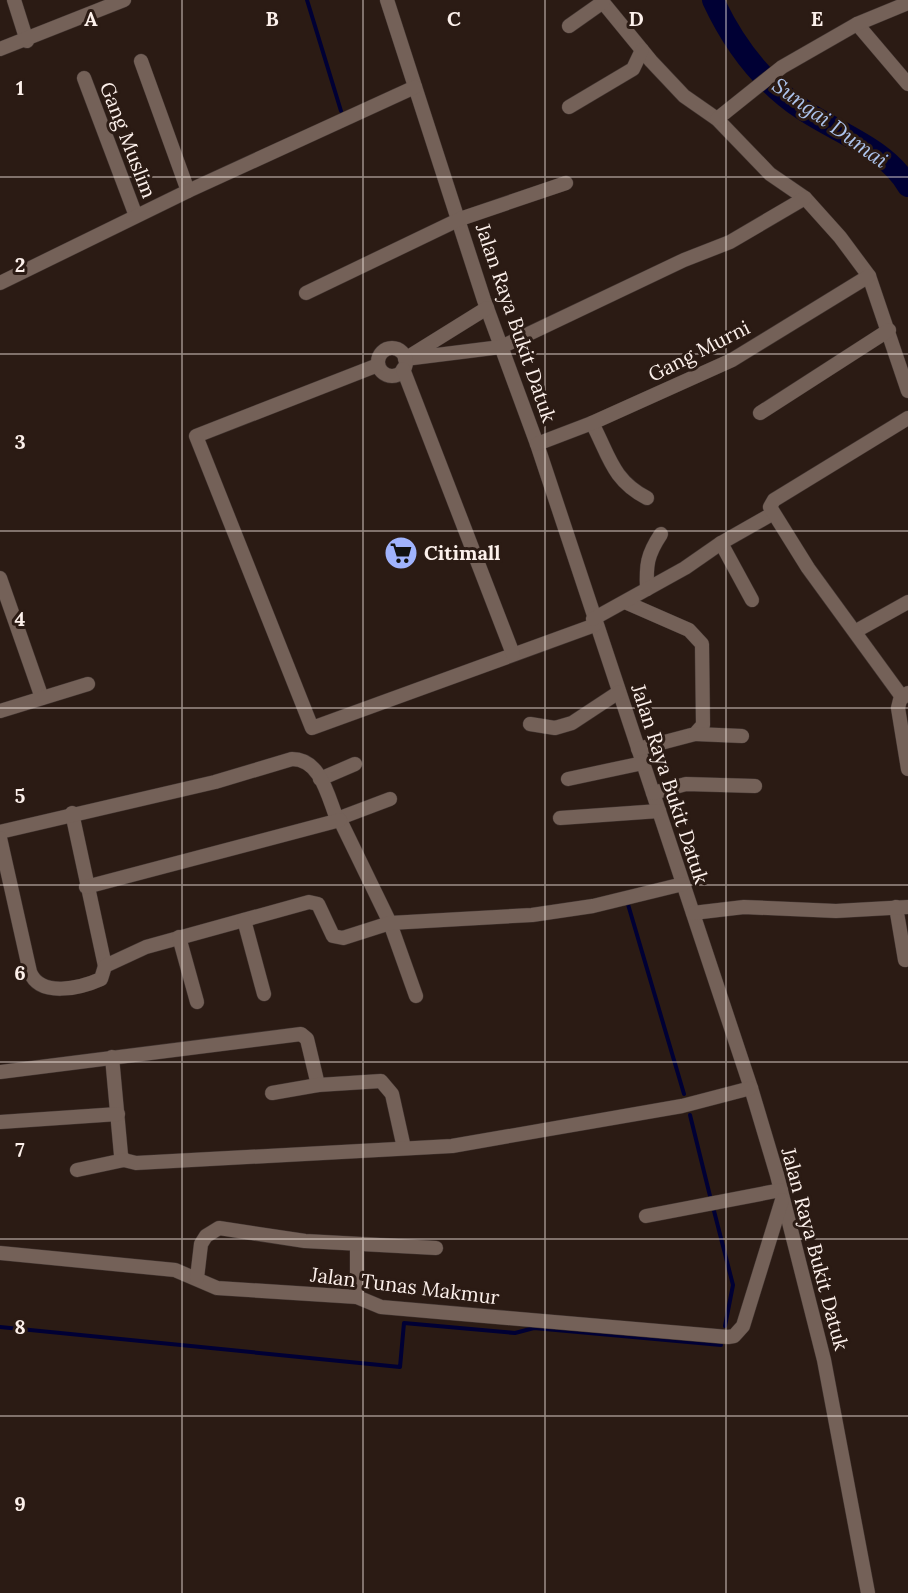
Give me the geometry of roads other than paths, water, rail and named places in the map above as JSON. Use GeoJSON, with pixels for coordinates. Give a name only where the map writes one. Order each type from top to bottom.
{"type":"FeatureCollection","features":[{"type":"Feature","properties":{"kind":"street"},"geometry":{"type":"LineString","coordinates":[[14,0],[27,41]]}},
{"type":"Feature","properties":{"kind":"street"},"geometry":{"type":"LineString","coordinates":[[0,50],[27,41],[123,0]]}},
{"type":"Feature","properties":{"kind":"street","name":"Jalan Raya Bukit Datuk"},"geometry":{"type":"LineString","coordinates":[[387,0],[460,219],[487,308],[537,444],[594,622],[751,1088],[824,1360],[868,1593]]}},
{"type":"Feature","properties":{"kind":"street"},"geometry":{"type":"LineString","coordinates":[[569,26],[602,1],[684,96],[717,119],[770,174],[805,198],[869,276],[908,391]]}},
{"type":"Feature","properties":{"kind":"street"},"geometry":{"type":"LineString","coordinates":[[717,119],[782,67],[857,24],[908,3]]}},
{"type":"Feature","properties":{"kind":"street"},"geometry":{"type":"LineString","coordinates":[[857,24],[908,84]]}},
{"type":"Feature","properties":{"kind":"street"},"geometry":{"type":"LineString","coordinates":[[569,107],[629,72],[642,50]]}},
{"type":"Feature","properties":{"kind":"street"},"geometry":{"type":"LineString","coordinates":[[141,61],[188,191]]}},
{"type":"Feature","properties":{"kind":"street","name":"Gang Muslim"},"geometry":{"type":"LineString","coordinates":[[84,78],[136,216]]}},
{"type":"Feature","properties":{"kind":"street"},"geometry":{"type":"LineString","coordinates":[[0,283],[188,191],[416,87]]}},
{"type":"Feature","properties":{"kind":"street"},"geometry":{"type":"LineString","coordinates":[[306,293],[460,219],[566,183]]}},
{"type":"Feature","properties":{"kind":"street"},"geometry":{"type":"LineString","coordinates":[[404,364],[501,347],[684,260],[730,242],[805,198]]}},
{"type":"Feature","properties":{"kind":"street","name":"Gang Murni"},"geometry":{"type":"LineString","coordinates":[[537,444],[592,423],[732,360],[869,276]]}},
{"type":"Feature","properties":{"kind":"street"},"geometry":{"type":"LineString","coordinates":[[378,365],[388,375],[397,375],[404,364],[487,308]]}},
{"type":"Feature","properties":{"kind":"street"},"geometry":{"type":"LineString","coordinates":[[760,412],[889,330]]}},
{"type":"Feature","properties":{"kind":"street"},"geometry":{"type":"LineString","coordinates":[[378,365],[380,356],[389,348],[398,349],[513,654]]}},
{"type":"Feature","properties":{"kind":"street"},"geometry":{"type":"LineString","coordinates":[[378,365],[196,436],[312,728],[594,622],[772,514]]}},
{"type":"Feature","properties":{"kind":"street"},"geometry":{"type":"LineString","coordinates":[[908,418],[774,500],[770,507],[772,514],[808,568],[905,695],[898,712],[908,768]]}},
{"type":"Feature","properties":{"kind":"street"},"geometry":{"type":"LineString","coordinates":[[592,423],[620,479],[647,498]]}},
{"type":"Feature","properties":{"kind":"street"},"geometry":{"type":"LineString","coordinates":[[647,589],[646,566],[649,551],[661,534]]}},
{"type":"Feature","properties":{"kind":"street"},"geometry":{"type":"LineString","coordinates":[[721,543],[752,600]]}},
{"type":"Feature","properties":{"kind":"street"},"geometry":{"type":"LineString","coordinates":[[0,578],[42,698]]}},
{"type":"Feature","properties":{"kind":"street"},"geometry":{"type":"LineString","coordinates":[[625,602],[689,630],[702,644],[705,719],[695,734]]}},
{"type":"Feature","properties":{"kind":"street"},"geometry":{"type":"LineString","coordinates":[[856,631],[908,602]]}},
{"type":"Feature","properties":{"kind":"street"},"geometry":{"type":"LineString","coordinates":[[0,711],[88,684]]}},
{"type":"Feature","properties":{"kind":"street"},"geometry":{"type":"LineString","coordinates":[[530,724],[555,728],[572,723],[619,692]]}},
{"type":"Feature","properties":{"kind":"street"},"geometry":{"type":"LineString","coordinates":[[638,749],[695,734],[742,736]]}},
{"type":"Feature","properties":{"kind":"street"},"geometry":{"type":"LineString","coordinates":[[0,832],[72,813],[215,782],[292,759],[309,762],[320,779],[390,922],[416,996]]}},
{"type":"Feature","properties":{"kind":"street"},"geometry":{"type":"LineString","coordinates":[[568,779],[643,763]]}},
{"type":"Feature","properties":{"kind":"street"},"geometry":{"type":"LineString","coordinates":[[320,779],[355,764]]}},
{"type":"Feature","properties":{"kind":"street"},"geometry":{"type":"LineString","coordinates":[[653,793],[686,784],[755,786]]}},
{"type":"Feature","properties":{"kind":"street"},"geometry":{"type":"LineString","coordinates":[[86,887],[339,820],[390,799]]}},
{"type":"Feature","properties":{"kind":"street"},"geometry":{"type":"LineString","coordinates":[[560,818],[659,811]]}},
{"type":"Feature","properties":{"kind":"street"},"geometry":{"type":"LineString","coordinates":[[0,838],[30,972],[34,981],[55,988],[83,986],[101,979],[105,966],[86,887],[72,813]]}},
{"type":"Feature","properties":{"kind":"street"},"geometry":{"type":"LineString","coordinates":[[105,966],[146,947],[312,902],[318,904],[336,938],[343,938],[390,922],[532,915],[593,906],[683,884]]}},
{"type":"Feature","properties":{"kind":"street"},"geometry":{"type":"LineString","coordinates":[[693,913],[744,907],[836,911],[902,907],[902,948],[905,960],[908,959]]}},
{"type":"Feature","properties":{"kind":"street"},"geometry":{"type":"LineString","coordinates":[[244,920],[264,994]]}},
{"type":"Feature","properties":{"kind":"street"},"geometry":{"type":"LineString","coordinates":[[179,937],[197,1002]]}},
{"type":"Feature","properties":{"kind":"street"},"geometry":{"type":"LineString","coordinates":[[0,1072],[301,1034],[307,1039],[318,1085]]}},
{"type":"Feature","properties":{"kind":"street"},"geometry":{"type":"LineString","coordinates":[[112,1057],[121,1155],[124,1160]]}},
{"type":"Feature","properties":{"kind":"street"},"geometry":{"type":"LineString","coordinates":[[272,1093],[318,1085],[376,1081],[385,1083],[392,1094],[404,1148]]}},
{"type":"Feature","properties":{"kind":"street"},"geometry":{"type":"LineString","coordinates":[[77,1170],[124,1160],[136,1163],[452,1146],[682,1106],[751,1088]]}},
{"type":"Feature","properties":{"kind":"street"},"geometry":{"type":"LineString","coordinates":[[0,1122],[118,1114]]}},
{"type":"Feature","properties":{"kind":"street"},"geometry":{"type":"LineString","coordinates":[[646,1216],[781,1194]]}},
{"type":"Feature","properties":{"kind":"street","name":"Jalan Tunas Makmur"},"geometry":{"type":"LineString","coordinates":[[0,1253],[175,1270],[218,1288],[357,1297],[381,1307],[734,1336],[744,1326],[781,1194]]}},
{"type":"Feature","properties":{"kind":"street"},"geometry":{"type":"LineString","coordinates":[[197,1278],[201,1244],[206,1236],[219,1228],[357,1245],[436,1248]]}},
{"type":"Feature","properties":{"kind":"street"},"geometry":{"type":"LineString","coordinates":[[357,1245],[357,1297]]}},
{"type":"Feature","properties":{"kind":"waterway"},"geometry":{"type":"LineString","coordinates":[[307,0],[341,111]]}},
{"type":"Feature","properties":{"kind":"waterway","name":"Sungai Dumai"},"geometry":{"type":"LineString","coordinates":[[713,0],[739,46],[774,87],[816,118],[874,151],[899,173],[908,186]]}},
{"type":"Feature","properties":{"kind":"waterway"},"geometry":{"type":"LineString","coordinates":[[627,901],[684,1094]]}},
{"type":"Feature","properties":{"kind":"waterway"},"geometry":{"type":"LineString","coordinates":[[690,1115],[711,1200]]}},
{"type":"Feature","properties":{"kind":"waterway"},"geometry":{"type":"LineString","coordinates":[[713,1207],[733,1285],[725,1326]]}},
{"type":"Feature","properties":{"kind":"waterway"},"geometry":{"type":"LineString","coordinates":[[0,1327],[400,1367],[404,1323],[515,1333],[534,1328],[721,1345]]}},
{"type":"Feature","properties":{"kind":"place","name":"Citimall"},"geometry":{"type":"Point","coordinates":[401,553]}}]}
